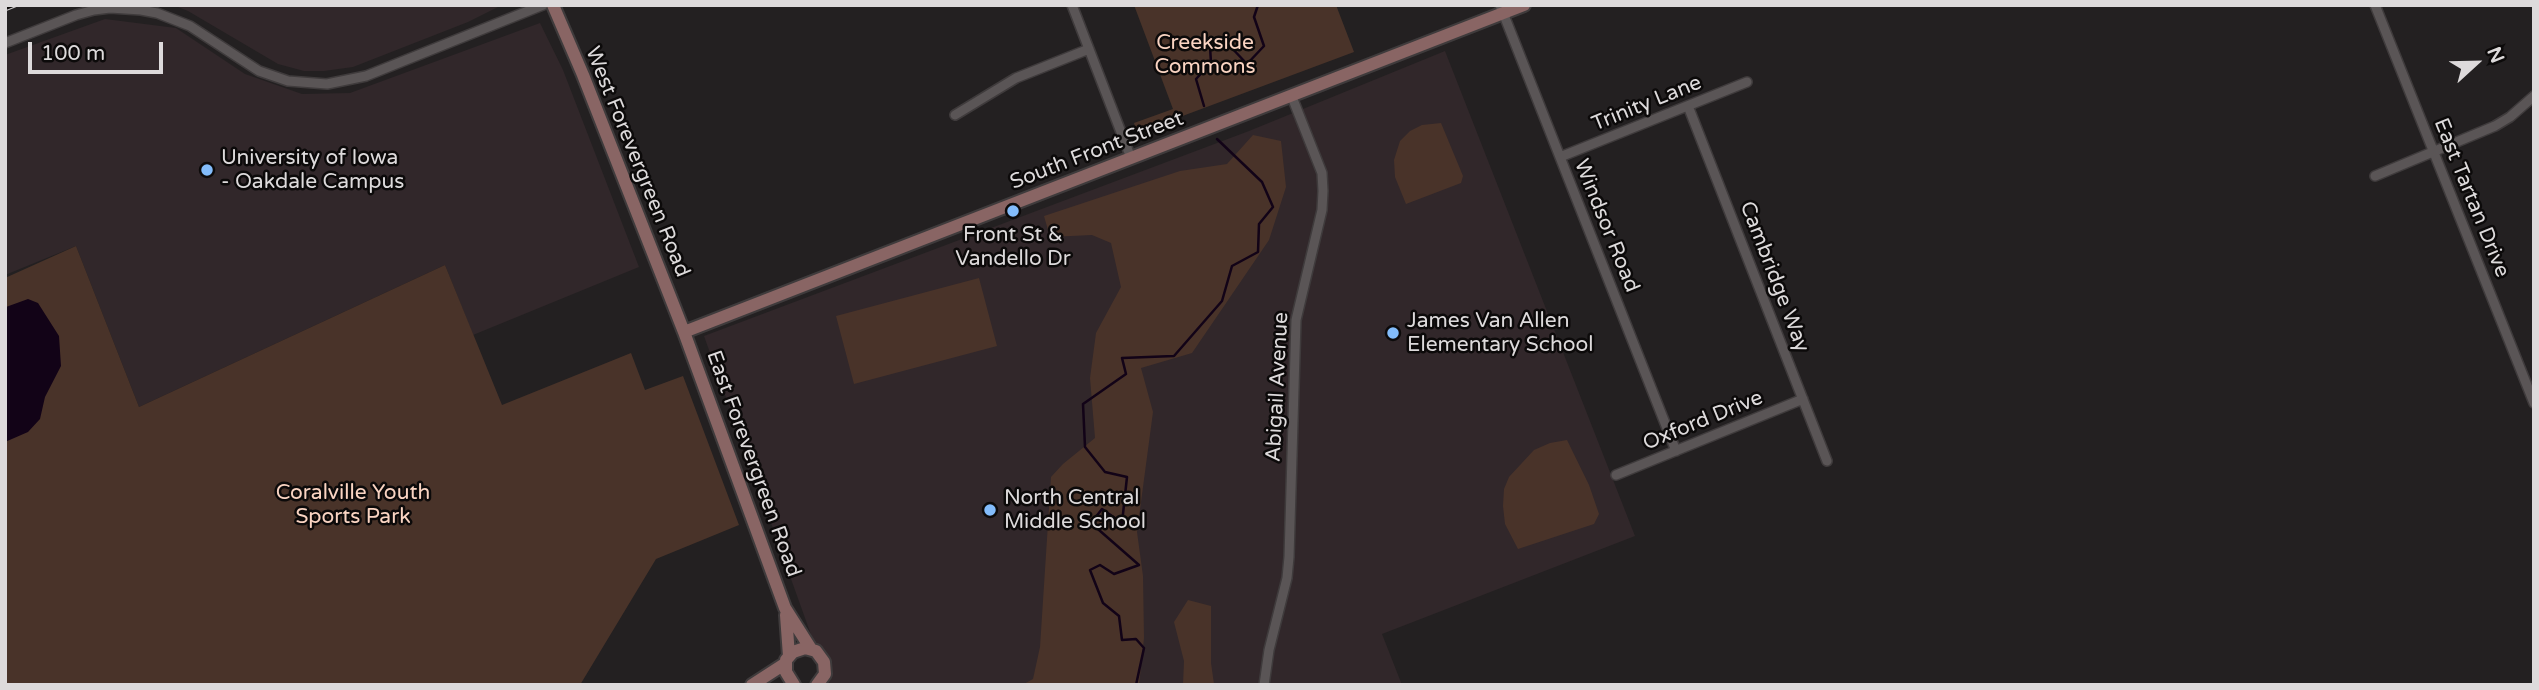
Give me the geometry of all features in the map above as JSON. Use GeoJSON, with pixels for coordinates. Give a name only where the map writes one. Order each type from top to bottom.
{"type":"FeatureCollection","features":[{"type":"Feature","properties":{"kind":"street"},"geometry":{"type":"LineString","coordinates":[[5,43],[94,10],[141,10],[190,26],[259,71],[288,81],[327,84],[366,76],[543,5]]}},
{"type":"Feature","properties":{"kind":"street","name":"West Forevergreen Road"},"geometry":{"type":"LineString","coordinates":[[553,5],[684,332]]}},
{"type":"Feature","properties":{"kind":"street"},"geometry":{"type":"LineString","coordinates":[[1072,5],[1131,158]]}},
{"type":"Feature","properties":{"kind":"street","name":"South Front Street"},"geometry":{"type":"LineString","coordinates":[[684,332],[1292,97],[1502,9],[1524,5]]}},
{"type":"Feature","properties":{"kind":"street","name":"East Tartan Drive"},"geometry":{"type":"LineString","coordinates":[[2375,5],[2534,403]]}},
{"type":"Feature","properties":{"kind":"street","name":"Windsor Road"},"geometry":{"type":"LineString","coordinates":[[1502,9],[1676,451]]}},
{"type":"Feature","properties":{"kind":"street"},"geometry":{"type":"LineString","coordinates":[[955,115],[1016,78],[1089,49]]}},
{"type":"Feature","properties":{"kind":"street","name":"Trinity Lane"},"geometry":{"type":"LineString","coordinates":[[1560,157],[1747,82]]}},
{"type":"Feature","properties":{"kind":"street"},"geometry":{"type":"LineString","coordinates":[[2375,176],[2495,127],[2534,96]]}},
{"type":"Feature","properties":{"kind":"street","name":"Abigail Avenue"},"geometry":{"type":"LineString","coordinates":[[1265,685],[1269,650],[1287,578],[1289,557],[1296,320],[1322,210],[1323,191],[1322,173],[1292,97]]}},
{"type":"Feature","properties":{"kind":"street","name":"Cambridge Way"},"geometry":{"type":"LineString","coordinates":[[1688,106],[1827,461]]}},
{"type":"Feature","properties":{"kind":"street","name":"East Forevergreen Road"},"geometry":{"type":"LineString","coordinates":[[684,332],[785,608],[811,649],[821,656],[824,662],[825,674],[817,685]]}},
{"type":"Feature","properties":{"kind":"street","name":"Oxford Drive"},"geometry":{"type":"LineString","coordinates":[[1616,475],[1802,399]]}},
{"type":"Feature","properties":{"kind":"street","name":"East Forevergreen Road"},"geometry":{"type":"LineString","coordinates":[[785,608],[787,676],[794,685]]}},
{"type":"Feature","properties":{"kind":"street"},"geometry":{"type":"LineString","coordinates":[[752,685],[799,649],[811,649]]}},
{"type":"Feature","properties":{"kind":"shaded area"},"geometry":{"type":"Polygon","coordinates":[[[173,5],[502,5],[468,22],[353,67],[304,71],[278,64],[188,11],[173,5]]]}},
{"type":"Feature","properties":{"kind":"shaded area","name":"University of Iowa - Oakdale Campus"},"geometry":{"type":"Polygon","coordinates":[[[105,19],[176,28],[245,74],[302,94],[350,93],[540,23],[563,70],[639,267],[473,335],[445,265],[139,407],[76,246],[5,275],[5,55],[105,19]]]}},
{"type":"Feature","properties":{"kind":"shaded area"},"geometry":{"type":"Polygon","coordinates":[[[1445,51],[1635,536],[1382,634],[1402,685],[829,685],[704,336],[1249,131],[1445,51]]]}},
{"type":"Feature","properties":{"kind":"shaded area"},"geometry":{"type":"Polygon","coordinates":[[[28,299],[38,303],[59,336],[61,366],[45,397],[40,419],[28,432],[5,442],[5,313],[6,307],[28,299]]]}},
{"type":"Feature","properties":{"kind":"green space","name":"Creekside Commons"},"geometry":{"type":"Polygon","coordinates":[[[1134,5],[1336,5],[1354,52],[1137,133],[1134,123],[1173,109],[1134,5]]]}},
{"type":"Feature","properties":{"kind":"green space"},"geometry":{"type":"Polygon","coordinates":[[[1441,123],[1463,176],[1461,183],[1406,204],[1395,177],[1394,160],[1400,141],[1410,131],[1422,125],[1441,123]]]}},
{"type":"Feature","properties":{"kind":"green space"},"geometry":{"type":"Polygon","coordinates":[[[1253,135],[1281,141],[1286,187],[1269,240],[1192,353],[1141,368],[1153,412],[1137,532],[1143,576],[1144,638],[1139,685],[1022,685],[1033,679],[1040,647],[1051,477],[1095,438],[1090,378],[1096,333],[1121,287],[1111,243],[1092,235],[1050,237],[1044,216],[1180,171],[1227,164],[1253,135]]]}},
{"type":"Feature","properties":{"kind":"green space","name":"Coralville Youth Sports Park"},"geometry":{"type":"Polygon","coordinates":[[[76,246],[139,407],[445,265],[502,405],[631,353],[645,390],[683,376],[739,525],[656,559],[580,685],[5,685],[5,278],[76,246]]]}},
{"type":"Feature","properties":{"kind":"green space"},"geometry":{"type":"Polygon","coordinates":[[[979,278],[997,346],[854,384],[836,316],[979,278]]]}},
{"type":"Feature","properties":{"kind":"green space"},"geometry":{"type":"Polygon","coordinates":[[[1567,440],[1589,485],[1599,514],[1594,524],[1518,549],[1505,524],[1504,489],[1509,477],[1534,450],[1567,440]]]}},
{"type":"Feature","properties":{"kind":"green space"},"geometry":{"type":"Polygon","coordinates":[[[1188,600],[1211,606],[1211,663],[1214,684],[1217,685],[1183,685],[1184,661],[1174,622],[1188,600]]]}},
{"type":"Feature","properties":{"kind":"waterway"},"geometry":{"type":"LineString","coordinates":[[1204,106],[1196,79],[1211,63],[1210,46],[1228,44],[1247,64],[1264,46],[1254,17],[1258,5]]}},
{"type":"Feature","properties":{"kind":"waterway"},"geometry":{"type":"LineString","coordinates":[[1136,685],[1144,648],[1136,639],[1122,640],[1119,616],[1103,603],[1090,570],[1100,565],[1114,574],[1139,565],[1091,523],[1102,509],[1122,523],[1127,477],[1105,472],[1085,447],[1083,404],[1126,374],[1122,358],[1174,356],[1222,301],[1232,266],[1258,252],[1259,224],[1273,207],[1262,182],[1217,139]]}},
{"type":"Feature","properties":{"kind":"railway"},"geometry":{"type":"LineString","coordinates":[[5,9],[15,5]]}},
{"type":"Feature","properties":{"kind":"place","name":"University of Iowa - Oakdale Campus"},"geometry":{"type":"Point","coordinates":[207,170]}},
{"type":"Feature","properties":{"kind":"place","name":"Front St & Vandello Dr"},"geometry":{"type":"Point","coordinates":[1013,211]}},
{"type":"Feature","properties":{"kind":"place","name":"James Van Allen Elementary School"},"geometry":{"type":"Point","coordinates":[1393,333]}},
{"type":"Feature","properties":{"kind":"place","name":"North Central Middle School"},"geometry":{"type":"Point","coordinates":[990,510]}}]}
